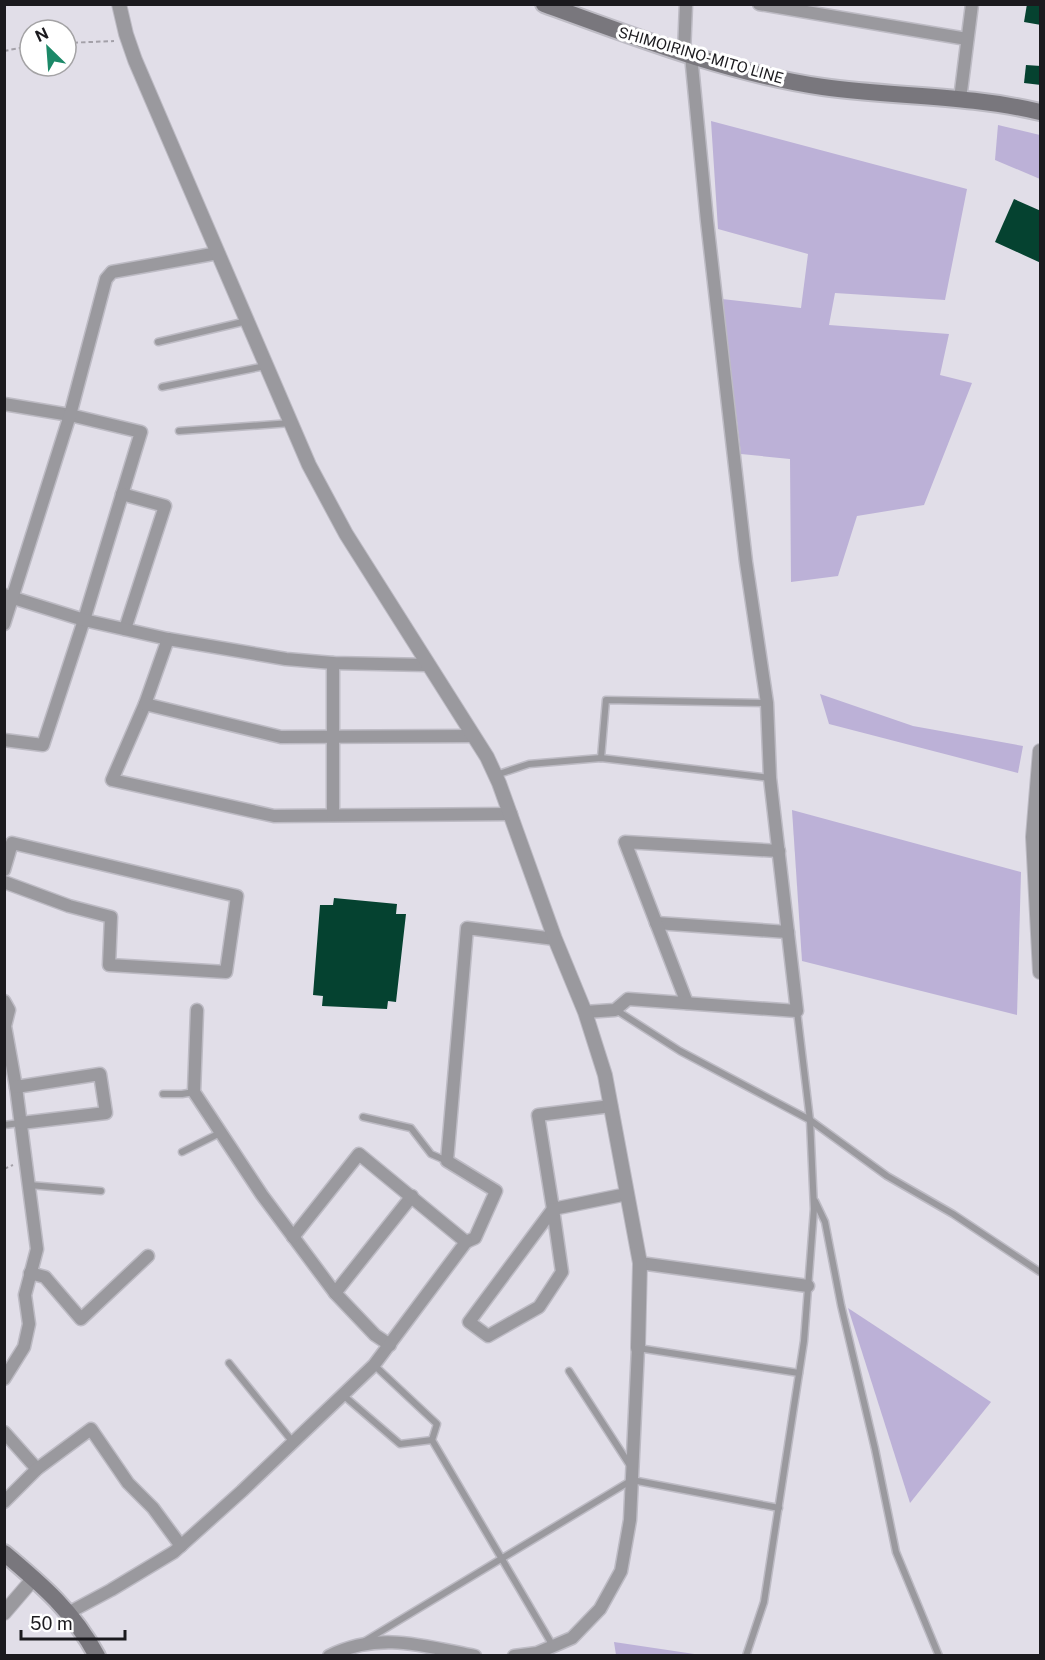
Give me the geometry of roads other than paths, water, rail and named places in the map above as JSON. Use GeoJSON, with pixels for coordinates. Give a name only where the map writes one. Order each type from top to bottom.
{"type":"FeatureCollection","features":[{"type":"Feature","properties":{"kind":"main road","name":"SHIMOIRINO-MITO LINE"},"geometry":{"type":"LineString","coordinates":[[544,4],[688,54],[758,74],[824,87],[960,99],[1018,106],[1041,112]]}},
{"type":"Feature","properties":{"kind":"main road"},"geometry":{"type":"LineString","coordinates":[[4,1553],[50,1591],[97,1656]]}},
{"type":"Feature","properties":{"kind":"street"},"geometry":{"type":"LineString","coordinates":[[119,4],[128,41],[152,100],[266,366],[331,509],[495,775],[555,939],[585,1012],[605,1075],[640,1263],[630,1520],[621,1571],[600,1609],[572,1638],[537,1653],[514,1656]]}},
{"type":"Feature","properties":{"kind":"street"},"geometry":{"type":"LineString","coordinates":[[585,1012],[615,1010],[628,999],[797,1011],[770,778],[767,703],[746,562],[688,54],[686,4]]}},
{"type":"Feature","properties":{"kind":"street"},"geometry":{"type":"LineString","coordinates":[[759,4],[967,39]]}},
{"type":"Feature","properties":{"kind":"street"},"geometry":{"type":"LineString","coordinates":[[960,99],[972,4]]}},
{"type":"Feature","properties":{"kind":"street"},"geometry":{"type":"LineString","coordinates":[[4,624],[9,596],[70,415],[106,279],[112,272],[218,253]]}},
{"type":"Feature","properties":{"kind":"street"},"geometry":{"type":"LineString","coordinates":[[4,404],[70,415],[141,432],[43,745],[4,740]]}},
{"type":"Feature","properties":{"kind":"street"},"geometry":{"type":"LineString","coordinates":[[122,494],[165,506],[126,629]]}},
{"type":"Feature","properties":{"kind":"street"},"geometry":{"type":"LineString","coordinates":[[9,596],[84,620],[168,639],[286,659],[333,663],[427,665]]}},
{"type":"Feature","properties":{"kind":"street"},"geometry":{"type":"LineString","coordinates":[[168,639],[146,704],[112,780],[274,816],[511,814]]}},
{"type":"Feature","properties":{"kind":"street"},"geometry":{"type":"LineString","coordinates":[[333,663],[333,815]]}},
{"type":"Feature","properties":{"kind":"street"},"geometry":{"type":"LineString","coordinates":[[146,704],[281,737],[473,736]]}},
{"type":"Feature","properties":{"kind":"street"},"geometry":{"type":"LineString","coordinates":[[1041,751],[1033,837],[1041,972]]}},
{"type":"Feature","properties":{"kind":"street"},"geometry":{"type":"LineString","coordinates":[[687,1003],[625,842],[779,850]]}},
{"type":"Feature","properties":{"kind":"street"},"geometry":{"type":"LineString","coordinates":[[4,870],[12,843],[237,896],[226,972],[108,965],[111,917],[69,906],[4,882]]}},
{"type":"Feature","properties":{"kind":"street"},"geometry":{"type":"LineString","coordinates":[[656,923],[788,932]]}},
{"type":"Feature","properties":{"kind":"street"},"geometry":{"type":"LineString","coordinates":[[68,1613],[174,1552],[242,1491],[374,1365],[466,1242],[475,1238],[496,1191],[447,1161],[467,928],[555,939]]}},
{"type":"Feature","properties":{"kind":"street"},"geometry":{"type":"LineString","coordinates":[[4,1001],[9,1010],[5,1026],[16,1087],[37,1249],[26,1295],[29,1324],[24,1347],[4,1379]]}},
{"type":"Feature","properties":{"kind":"street"},"geometry":{"type":"LineString","coordinates":[[197,1010],[194,1092],[262,1195],[335,1293],[375,1335],[390,1345]]}},
{"type":"Feature","properties":{"kind":"street"},"geometry":{"type":"LineString","coordinates":[[16,1087],[100,1074],[106,1113],[21,1123]]}},
{"type":"Feature","properties":{"kind":"street"},"geometry":{"type":"LineString","coordinates":[[611,1106],[538,1115],[553,1209],[562,1272],[538,1307],[488,1336],[469,1322],[553,1209],[627,1194]]}},
{"type":"Feature","properties":{"kind":"street"},"geometry":{"type":"LineString","coordinates":[[293,1238],[359,1155],[466,1242]]}},
{"type":"Feature","properties":{"kind":"street"},"geometry":{"type":"LineString","coordinates":[[335,1293],[412,1196]]}},
{"type":"Feature","properties":{"kind":"street"},"geometry":{"type":"LineString","coordinates":[[30,1273],[45,1277],[81,1320],[148,1256]]}},
{"type":"Feature","properties":{"kind":"street"},"geometry":{"type":"LineString","coordinates":[[640,1263],[808,1286]]}},
{"type":"Feature","properties":{"kind":"street"},"geometry":{"type":"LineString","coordinates":[[4,1502],[37,1469],[91,1429],[128,1483],[153,1508],[181,1546]]}},
{"type":"Feature","properties":{"kind":"street"},"geometry":{"type":"LineString","coordinates":[[4,1432],[37,1469]]}},
{"type":"Feature","properties":{"kind":"street"},"geometry":{"type":"LineString","coordinates":[[4,1613],[34,1578]]}},
{"type":"Feature","properties":{"kind":"street"},"geometry":{"type":"LineString","coordinates":[[329,1656],[359,1644],[402,1641],[475,1656]]}},
{"type":"Feature","properties":{"kind":"lane"},"geometry":{"type":"LineString","coordinates":[[158,342],[247,321]]}},
{"type":"Feature","properties":{"kind":"lane"},"geometry":{"type":"LineString","coordinates":[[162,387],[266,366]]}},
{"type":"Feature","properties":{"kind":"lane"},"geometry":{"type":"LineString","coordinates":[[178,431],[291,423]]}},
{"type":"Feature","properties":{"kind":"lane"},"geometry":{"type":"LineString","coordinates":[[601,758],[606,700],[767,703]]}},
{"type":"Feature","properties":{"kind":"lane"},"geometry":{"type":"LineString","coordinates":[[495,775],[529,764],[601,758],[770,778]]}},
{"type":"Feature","properties":{"kind":"lane"},"geometry":{"type":"LineString","coordinates":[[615,1010],[680,1050],[810,1120],[887,1176],[953,1214],[1041,1272]]}},
{"type":"Feature","properties":{"kind":"lane"},"geometry":{"type":"LineString","coordinates":[[746,1656],[764,1602],[804,1341],[814,1197],[810,1120],[797,1011]]}},
{"type":"Feature","properties":{"kind":"lane"},"geometry":{"type":"LineString","coordinates":[[163,1094],[194,1092]]}},
{"type":"Feature","properties":{"kind":"lane"},"geometry":{"type":"LineString","coordinates":[[363,1117],[411,1128],[431,1154],[447,1161]]}},
{"type":"Feature","properties":{"kind":"lane"},"geometry":{"type":"LineString","coordinates":[[4,1125],[21,1123]]}},
{"type":"Feature","properties":{"kind":"lane"},"geometry":{"type":"LineString","coordinates":[[182,1152],[220,1133]]}},
{"type":"Feature","properties":{"kind":"lane"},"geometry":{"type":"LineString","coordinates":[[28,1185],[101,1191]]}},
{"type":"Feature","properties":{"kind":"lane"},"geometry":{"type":"LineString","coordinates":[[814,1197],[825,1222],[841,1305],[875,1449],[896,1552],[939,1656]]}},
{"type":"Feature","properties":{"kind":"lane"},"geometry":{"type":"LineString","coordinates":[[638,1348],[799,1373]]}},
{"type":"Feature","properties":{"kind":"lane"},"geometry":{"type":"LineString","coordinates":[[229,1363],[292,1441]]}},
{"type":"Feature","properties":{"kind":"lane"},"geometry":{"type":"LineString","coordinates":[[374,1365],[436,1424],[432,1440],[553,1646]]}},
{"type":"Feature","properties":{"kind":"lane"},"geometry":{"type":"LineString","coordinates":[[569,1371],[632,1475]]}},
{"type":"Feature","properties":{"kind":"lane"},"geometry":{"type":"LineString","coordinates":[[342,1395],[400,1444],[432,1440]]}},
{"type":"Feature","properties":{"kind":"lane"},"geometry":{"type":"LineString","coordinates":[[359,1644],[502,1558],[632,1475],[779,1508]]}}]}
